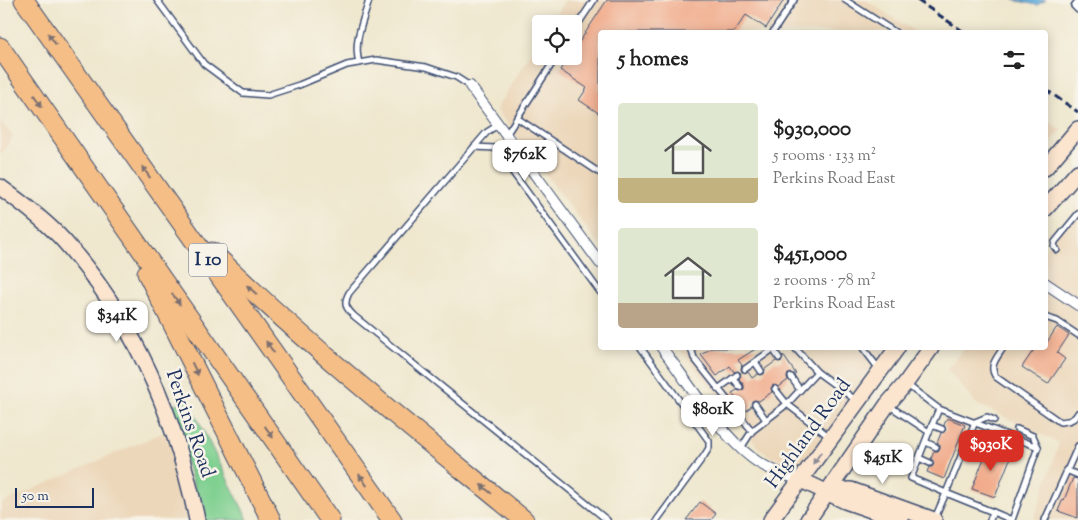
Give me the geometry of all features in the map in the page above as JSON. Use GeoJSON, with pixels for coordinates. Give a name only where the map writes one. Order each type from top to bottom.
{"type":"FeatureCollection","features":[{"type":"Feature","properties":{"kind":"highway","name":"I 10"},"geometry":{"type":"LineString","coordinates":[[24,0],[392,520]]}},
{"type":"Feature","properties":{"kind":"highway","name":"I 10"},"geometry":{"type":"LineString","coordinates":[[0,47],[330,520]]}},
{"type":"Feature","properties":{"kind":"highway"},"geometry":{"type":"LineString","coordinates":[[163,196],[209,248],[252,290],[354,380],[524,520]]}},
{"type":"Feature","properties":{"kind":"highway"},"geometry":{"type":"LineString","coordinates":[[118,216],[271,520]]}},
{"type":"Feature","properties":{"kind":"main road"},"geometry":{"type":"LineString","coordinates":[[1048,164],[1078,128]]}},
{"type":"Feature","properties":{"kind":"main road"},"geometry":{"type":"LineString","coordinates":[[1048,206],[1078,172]]}},
{"type":"Feature","properties":{"kind":"main road","name":"Perkins Road"},"geometry":{"type":"LineString","coordinates":[[0,187],[24,204],[63,240],[95,280],[123,322],[150,370],[188,477],[197,520]]}},
{"type":"Feature","properties":{"kind":"main road","name":"Highland Road"},"geometry":{"type":"LineString","coordinates":[[771,520],[895,350]]}},
{"type":"Feature","properties":{"kind":"main road"},"geometry":{"type":"LineString","coordinates":[[808,520],[826,491],[930,350]]}},
{"type":"Feature","properties":{"kind":"main road"},"geometry":{"type":"LineString","coordinates":[[801,480],[845,501],[900,520]]}},
{"type":"Feature","properties":{"kind":"main road"},"geometry":{"type":"LineString","coordinates":[[826,491],[851,490],[934,520]]}},
{"type":"Feature","properties":{"kind":"street"},"geometry":{"type":"LineString","coordinates":[[470,86],[598,260]]}},
{"type":"Feature","properties":{"kind":"street"},"geometry":{"type":"LineString","coordinates":[[1048,284],[1077,303]]}},
{"type":"Feature","properties":{"kind":"street"},"geometry":{"type":"LineString","coordinates":[[663,350],[720,427],[751,458],[767,468],[801,480]]}},
{"type":"Feature","properties":{"kind":"lane"},"geometry":{"type":"LineString","coordinates":[[156,0],[204,64],[243,93],[268,94],[299,85],[347,65],[376,60],[426,67],[456,77],[470,86]]}},
{"type":"Feature","properties":{"kind":"lane"},"geometry":{"type":"LineString","coordinates":[[359,63],[356,50],[358,34],[369,0]]}},
{"type":"Feature","properties":{"kind":"lane"},"geometry":{"type":"LineString","coordinates":[[582,18],[594,0]]}},
{"type":"Feature","properties":{"kind":"lane"},"geometry":{"type":"LineString","coordinates":[[774,30],[794,0]]}},
{"type":"Feature","properties":{"kind":"lane"},"geometry":{"type":"LineString","coordinates":[[845,0],[892,30]]}},
{"type":"Feature","properties":{"kind":"lane"},"geometry":{"type":"LineString","coordinates":[[1078,1],[1074,6],[1078,10]]}},
{"type":"Feature","properties":{"kind":"lane"},"geometry":{"type":"LineString","coordinates":[[506,135],[550,65]]}},
{"type":"Feature","properties":{"kind":"lane"},"geometry":{"type":"LineString","coordinates":[[517,118],[598,172]]}},
{"type":"Feature","properties":{"kind":"lane"},"geometry":{"type":"LineString","coordinates":[[498,125],[488,132],[474,147],[349,293],[345,300],[346,308],[364,325],[607,520]]}},
{"type":"Feature","properties":{"kind":"lane"},"geometry":{"type":"LineString","coordinates":[[474,147],[495,148],[598,289]]}},
{"type":"Feature","properties":{"kind":"lane"},"geometry":{"type":"LineString","coordinates":[[1057,250],[1054,246],[1055,242],[1075,222],[1078,214]]}},
{"type":"Feature","properties":{"kind":"lane"},"geometry":{"type":"LineString","coordinates":[[1048,318],[1057,321],[1078,335]]}},
{"type":"Feature","properties":{"kind":"lane"},"geometry":{"type":"LineString","coordinates":[[642,350],[709,441],[709,448],[704,456],[657,520]]}},
{"type":"Feature","properties":{"kind":"lane"},"geometry":{"type":"LineString","coordinates":[[692,350],[694,358],[752,431]]}},
{"type":"Feature","properties":{"kind":"lane"},"geometry":{"type":"LineString","coordinates":[[745,369],[770,350]]}},
{"type":"Feature","properties":{"kind":"lane"},"geometry":{"type":"LineString","coordinates":[[774,350],[779,358]]}},
{"type":"Feature","properties":{"kind":"lane"},"geometry":{"type":"LineString","coordinates":[[797,350],[817,372],[858,402]]}},
{"type":"Feature","properties":{"kind":"lane"},"geometry":{"type":"LineString","coordinates":[[865,350],[880,370]]}},
{"type":"Feature","properties":{"kind":"lane"},"geometry":{"type":"LineString","coordinates":[[1002,350],[992,366],[992,372],[996,377],[1060,422],[1070,421],[1078,413]]}},
{"type":"Feature","properties":{"kind":"lane"},"geometry":{"type":"LineString","coordinates":[[755,362],[761,371]]}},
{"type":"Feature","properties":{"kind":"lane"},"geometry":{"type":"LineString","coordinates":[[741,448],[752,431],[787,404],[817,372]]}},
{"type":"Feature","properties":{"kind":"lane"},"geometry":{"type":"LineString","coordinates":[[718,389],[735,377],[740,387]]}},
{"type":"Feature","properties":{"kind":"lane"},"geometry":{"type":"LineString","coordinates":[[791,377],[800,390]]}},
{"type":"Feature","properties":{"kind":"lane"},"geometry":{"type":"LineString","coordinates":[[905,384],[938,409],[1038,447]]}},
{"type":"Feature","properties":{"kind":"lane"},"geometry":{"type":"LineString","coordinates":[[775,389],[787,404],[831,438]]}},
{"type":"Feature","properties":{"kind":"lane"},"geometry":{"type":"LineString","coordinates":[[755,404],[766,420]]}},
{"type":"Feature","properties":{"kind":"lane"},"geometry":{"type":"LineString","coordinates":[[888,405],[929,432]]}},
{"type":"Feature","properties":{"kind":"lane"},"geometry":{"type":"LineString","coordinates":[[938,409],[911,478],[1012,520],[1038,447],[1033,436],[1018,429]]}},
{"type":"Feature","properties":{"kind":"lane"},"geometry":{"type":"LineString","coordinates":[[934,520],[975,422],[987,417],[994,420]]}},
{"type":"Feature","properties":{"kind":"lane"},"geometry":{"type":"LineString","coordinates":[[932,425],[942,429]]}},
{"type":"Feature","properties":{"kind":"lane"},"geometry":{"type":"LineString","coordinates":[[960,438],[967,442]]}},
{"type":"Feature","properties":{"kind":"lane"},"geometry":{"type":"LineString","coordinates":[[926,442],[936,447]]}},
{"type":"Feature","properties":{"kind":"lane"},"geometry":{"type":"LineString","coordinates":[[1045,520],[1078,446]]}},
{"type":"Feature","properties":{"kind":"lane"},"geometry":{"type":"LineString","coordinates":[[953,455],[960,459]]}},
{"type":"Feature","properties":{"kind":"lane"},"geometry":{"type":"LineString","coordinates":[[919,458],[930,463]]}},
{"type":"Feature","properties":{"kind":"lane"},"geometry":{"type":"LineString","coordinates":[[1066,470],[1078,475]]}},
{"type":"Feature","properties":{"kind":"lane"},"geometry":{"type":"LineString","coordinates":[[948,471],[954,474]]}},
{"type":"Feature","properties":{"kind":"lane"},"geometry":{"type":"LineString","coordinates":[[990,520],[993,512]]}},
{"type":"Feature","properties":{"kind":"shaded area"},"geometry":{"type":"Polygon","coordinates":[[[565,0],[866,0],[912,30],[598,30],[598,243],[496,109],[532,52],[532,65],[582,65],[582,15],[556,15],[565,0]]]}},
{"type":"Feature","properties":{"kind":"shaded area"},"geometry":{"type":"Polygon","coordinates":[[[0,120],[13,137],[0,155],[0,120]]]}},
{"type":"Feature","properties":{"kind":"shaded area"},"geometry":{"type":"Polygon","coordinates":[[[1048,121],[1061,130],[1048,145],[1048,121]]]}},
{"type":"Feature","properties":{"kind":"shaded area"},"geometry":{"type":"Polygon","coordinates":[[[1078,208],[1078,520],[1034,520],[1059,443],[977,404],[947,369],[962,350],[1048,350],[1048,245],[1078,208]]]}},
{"type":"Feature","properties":{"kind":"shaded area"},"geometry":{"type":"Polygon","coordinates":[[[681,350],[888,350],[811,454],[800,462],[794,463],[771,457],[760,449],[681,350]]]}},
{"type":"Feature","properties":{"kind":"shaded area"},"geometry":{"type":"Polygon","coordinates":[[[171,429],[195,520],[0,520],[0,504],[171,429]]]}},
{"type":"Feature","properties":{"kind":"green space"},"geometry":{"type":"Polygon","coordinates":[[[188,400],[248,520],[204,520],[170,406],[188,400]]]}},
{"type":"Feature","properties":{"kind":"water"},"geometry":{"type":"Polygon","coordinates":[[[1014,0],[1046,0],[1037,5],[1014,0]]]}},
{"type":"Feature","properties":{"kind":"building"},"geometry":{"type":"Polygon","coordinates":[[[607,0],[784,0],[766,28],[746,15],[735,30],[598,30],[598,113],[579,100],[587,88],[560,70],[563,65],[582,65],[582,38],[607,0]]]}},
{"type":"Feature","properties":{"kind":"building"},"geometry":{"type":"Polygon","coordinates":[[[1057,327],[1069,335],[1057,353],[1065,359],[1048,384],[1022,367],[1034,350],[1048,350],[1048,340],[1057,327]]]}},
{"type":"Feature","properties":{"kind":"building"},"geometry":{"type":"Polygon","coordinates":[[[708,350],[754,350],[738,360],[742,365],[742,372],[748,372],[752,378],[758,374],[764,374],[765,369],[776,361],[782,361],[783,355],[796,374],[788,374],[788,380],[779,387],[773,385],[771,388],[772,392],[759,401],[752,401],[751,407],[745,411],[732,393],[744,389],[744,385],[739,379],[741,373],[738,371],[734,372],[730,366],[717,376],[701,355],[708,350]]]}},
{"type":"Feature","properties":{"kind":"building"},"geometry":{"type":"Polygon","coordinates":[[[947,418],[965,425],[944,479],[927,472],[929,467],[932,467],[934,464],[931,459],[934,451],[938,451],[940,448],[940,445],[937,443],[941,433],[946,430],[944,425],[947,418]]]}},
{"type":"Feature","properties":{"kind":"building"},"geometry":{"type":"Polygon","coordinates":[[[988,448],[1011,456],[995,497],[972,489],[988,448]]]}},
{"type":"Feature","properties":{"kind":"building"},"geometry":{"type":"Polygon","coordinates":[[[1073,478],[1078,479],[1078,518],[1058,511],[1073,478]]]}},
{"type":"Feature","properties":{"kind":"building"},"geometry":{"type":"Polygon","coordinates":[[[700,502],[716,514],[711,520],[686,520],[700,502]]]}},
{"type":"Feature","properties":{"kind":"railway"},"geometry":{"type":"LineString","coordinates":[[917,0],[961,30]]}},
{"type":"Feature","properties":{"kind":"railway"},"geometry":{"type":"LineString","coordinates":[[1048,91],[1078,112]]}}]}
